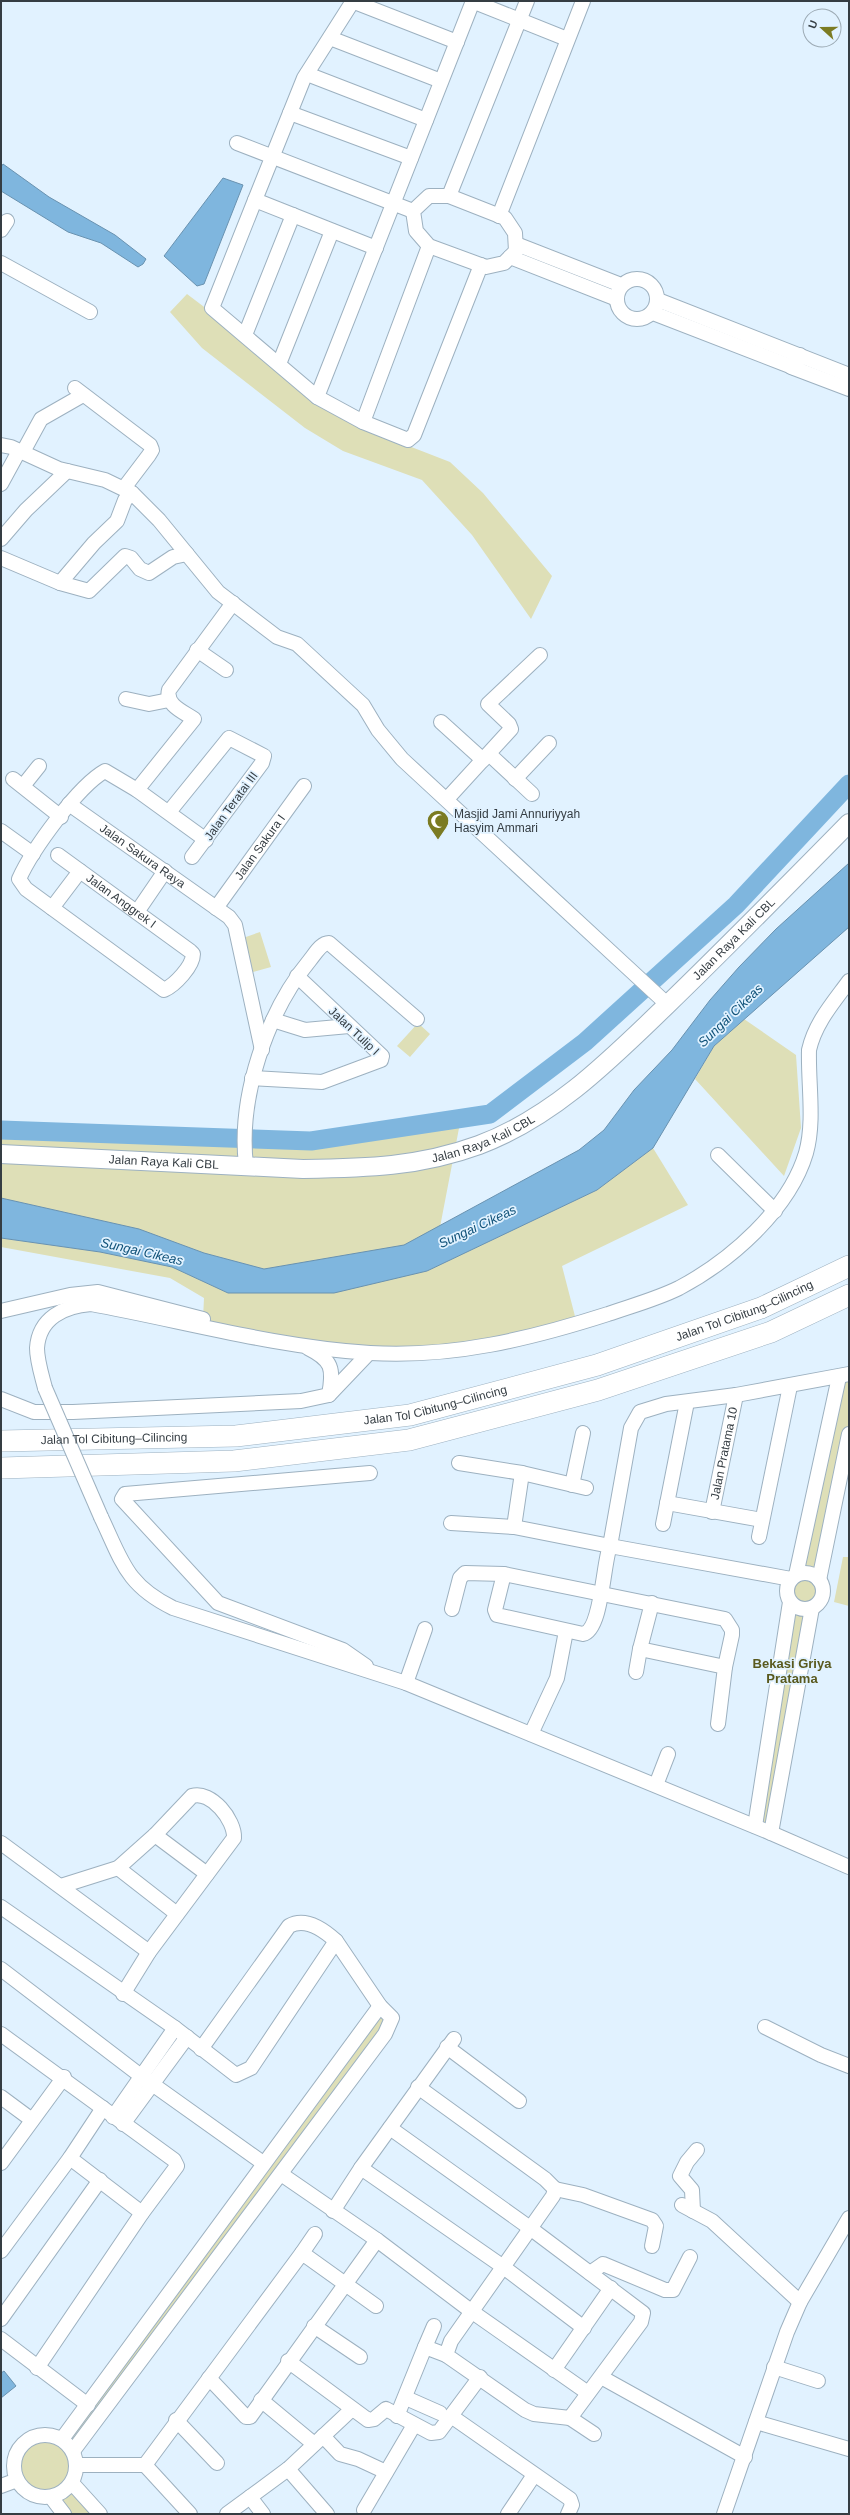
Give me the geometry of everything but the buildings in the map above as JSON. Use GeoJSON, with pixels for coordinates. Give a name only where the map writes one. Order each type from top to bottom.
{"type":"FeatureCollection","features":[{"type":"Feature","properties":{"kind":"highway","name":"Jalan Tol Cibitung–Cilincing"},"geometry":{"type":"LineString","coordinates":[[1,1441],[236,1436],[410,1415],[597,1365],[761,1308],[849,1266]]}},
{"type":"Feature","properties":{"kind":"highway","name":"Jalan Tol Cibitung–Cilincing"},"geometry":{"type":"LineString","coordinates":[[1,1468],[234,1461],[409,1440],[611,1386],[771,1332],[849,1295]]}},
{"type":"Feature","properties":{"kind":"main road","name":"Jalan Raya Kali CBL"},"geometry":{"type":"LineString","coordinates":[[1,1154],[245,1156],[303,1169],[392,1166],[422,1161],[480,1144],[523,1126],[572,1090],[614,1056],[849,823]]}},
{"type":"Feature","properties":{"kind":"street"},"geometry":{"type":"LineString","coordinates":[[457,42],[352,1],[307,74],[212,308],[317,397],[362,422],[408,440],[414,435],[481,266]]}},
{"type":"Feature","properties":{"kind":"street"},"geometry":{"type":"LineString","coordinates":[[317,397],[473,1],[519,21],[567,39]]}},
{"type":"Feature","properties":{"kind":"street"},"geometry":{"type":"LineString","coordinates":[[449,196],[527,1]]}},
{"type":"Feature","properties":{"kind":"street"},"geometry":{"type":"LineString","coordinates":[[499,216],[583,1]]}},
{"type":"Feature","properties":{"kind":"street"},"geometry":{"type":"LineString","coordinates":[[330,38],[442,82]]}},
{"type":"Feature","properties":{"kind":"street"},"geometry":{"type":"LineString","coordinates":[[307,74],[426,120]]}},
{"type":"Feature","properties":{"kind":"street"},"geometry":{"type":"LineString","coordinates":[[290,113],[411,158]]}},
{"type":"Feature","properties":{"kind":"street"},"geometry":{"type":"LineString","coordinates":[[237,143],[413,211]]}},
{"type":"Feature","properties":{"kind":"street"},"geometry":{"type":"LineString","coordinates":[[429,196],[449,196],[505,218],[515,233],[513,250],[504,262],[486,267],[429,246],[416,231],[413,211],[429,196]]}},
{"type":"Feature","properties":{"kind":"street"},"geometry":{"type":"LineString","coordinates":[[255,200],[376,248]]}},
{"type":"Feature","properties":{"kind":"street"},"geometry":{"type":"LineString","coordinates":[[245,335],[292,215]]}},
{"type":"Feature","properties":{"kind":"street"},"geometry":{"type":"LineString","coordinates":[[279,364],[332,230]]}},
{"type":"Feature","properties":{"kind":"street"},"geometry":{"type":"LineString","coordinates":[[362,422],[429,246]]}},
{"type":"Feature","properties":{"kind":"street"},"geometry":{"type":"LineString","coordinates":[[513,250],[621,285],[635,278],[645,281],[654,288],[658,300],[653,313],[642,320],[630,318],[621,311],[617,299],[621,285]]}},
{"type":"Feature","properties":{"kind":"street"},"geometry":{"type":"LineString","coordinates":[[513,250],[617,299]]}},
{"type":"Feature","properties":{"kind":"street"},"geometry":{"type":"LineString","coordinates":[[1,263],[90,312]]}},
{"type":"Feature","properties":{"kind":"street"},"geometry":{"type":"LineString","coordinates":[[658,300],[849,389]]}},
{"type":"Feature","properties":{"kind":"street"},"geometry":{"type":"LineString","coordinates":[[653,313],[795,364],[849,375]]}},
{"type":"Feature","properties":{"kind":"street"},"geometry":{"type":"LineString","coordinates":[[1,484],[41,419],[79,392],[150,445],[152,450],[128,491],[117,521],[94,543],[60,583]]}},
{"type":"Feature","properties":{"kind":"street"},"geometry":{"type":"LineString","coordinates":[[1,445],[21,451],[67,471],[92,475],[128,491],[159,520],[209,584],[277,637],[297,644],[314,658],[363,705],[378,730],[402,759],[667,1004]]}},
{"type":"Feature","properties":{"kind":"street"},"geometry":{"type":"LineString","coordinates":[[1,539],[26,510],[67,471]]}},
{"type":"Feature","properties":{"kind":"street"},"geometry":{"type":"LineString","coordinates":[[1,558],[60,583],[89,591],[124,556],[131,558],[140,569],[149,573],[173,557],[187,554]]}},
{"type":"Feature","properties":{"kind":"street"},"geometry":{"type":"LineString","coordinates":[[169,700],[170,690],[197,650],[233,603]]}},
{"type":"Feature","properties":{"kind":"street"},"geometry":{"type":"LineString","coordinates":[[197,650],[226,670]]}},
{"type":"Feature","properties":{"kind":"street"},"geometry":{"type":"LineString","coordinates":[[447,799],[511,729],[509,724],[488,704],[540,655]]}},
{"type":"Feature","properties":{"kind":"street"},"geometry":{"type":"LineString","coordinates":[[126,699],[149,704],[169,700],[194,719],[137,790]]}},
{"type":"Feature","properties":{"kind":"street"},"geometry":{"type":"LineString","coordinates":[[441,722],[516,779],[532,794]]}},
{"type":"Feature","properties":{"kind":"street","name":"Jalan Teratai III"},"geometry":{"type":"LineString","coordinates":[[169,812],[229,738],[261,754],[264,759],[206,840],[192,856]]}},
{"type":"Feature","properties":{"kind":"street"},"geometry":{"type":"LineString","coordinates":[[516,779],[549,743]]}},
{"type":"Feature","properties":{"kind":"street"},"geometry":{"type":"LineString","coordinates":[[39,766],[18,783],[61,817]]}},
{"type":"Feature","properties":{"kind":"street"},"geometry":{"type":"LineString","coordinates":[[80,872],[52,908],[21,885],[19,880],[33,854],[69,804],[94,778],[105,770],[169,812],[206,840]]}},
{"type":"Feature","properties":{"kind":"street","name":"Jalan Sakura I"},"geometry":{"type":"LineString","coordinates":[[216,908],[304,786]]}},
{"type":"Feature","properties":{"kind":"street","name":"Jalan Sakura Raya"},"geometry":{"type":"LineString","coordinates":[[69,804],[229,917],[235,925],[262,1050]]}},
{"type":"Feature","properties":{"kind":"street"},"geometry":{"type":"LineString","coordinates":[[1,831],[33,854]]}},
{"type":"Feature","properties":{"kind":"street","name":"Jalan Anggrek I"},"geometry":{"type":"LineString","coordinates":[[52,908],[161,989],[164,990],[173,985],[192,960],[193,954],[185,947],[58,855]]}},
{"type":"Feature","properties":{"kind":"street"},"geometry":{"type":"LineString","coordinates":[[137,912],[165,872]]}},
{"type":"Feature","properties":{"kind":"street"},"geometry":{"type":"LineString","coordinates":[[245,1156],[246,1122],[252,1078],[273,1020],[297,976],[323,944],[330,943],[416,1019]]}},
{"type":"Feature","properties":{"kind":"street","name":"Jalan Tulip I"},"geometry":{"type":"LineString","coordinates":[[252,1078],[322,1082],[382,1060],[382,1056],[376,1048],[349,1026],[297,976]]}},
{"type":"Feature","properties":{"kind":"street"},"geometry":{"type":"LineString","coordinates":[[849,981],[824,1015],[812,1038],[809,1050],[809,1139],[793,1185],[775,1211],[719,1264],[661,1296],[550,1333],[518,1340],[422,1354],[369,1353],[303,1346],[264,1340],[137,1312],[91,1304],[74,1305],[58,1312],[48,1320],[40,1332],[37,1349],[45,1388],[100,1517],[130,1578],[142,1590],[156,1600],[173,1608],[406,1683],[772,1833],[849,1868]]}},
{"type":"Feature","properties":{"kind":"street"},"geometry":{"type":"LineString","coordinates":[[273,1020],[306,1030],[349,1026]]}},
{"type":"Feature","properties":{"kind":"street"},"geometry":{"type":"LineString","coordinates":[[718,1155],[775,1211]]}},
{"type":"Feature","properties":{"kind":"street"},"geometry":{"type":"LineString","coordinates":[[1,1311],[70,1295],[98,1292],[181,1311],[264,1340]]}},
{"type":"Feature","properties":{"kind":"street"},"geometry":{"type":"LineString","coordinates":[[303,1346],[321,1355],[329,1362],[332,1377],[329,1395]]}},
{"type":"Feature","properties":{"kind":"street"},"geometry":{"type":"LineString","coordinates":[[1,1399],[34,1412],[74,1412],[301,1401],[329,1395],[369,1353]]}},
{"type":"Feature","properties":{"kind":"street"},"geometry":{"type":"LineString","coordinates":[[504,1574],[495,1610],[497,1615],[583,1634],[591,1631],[601,1593],[631,1428],[638,1413],[666,1404],[736,1395],[844,1376],[793,1577],[787,1590],[790,1602],[755,1826]]}},
{"type":"Feature","properties":{"kind":"street"},"geometry":{"type":"LineString","coordinates":[[759,1537],[790,1386]]}},
{"type":"Feature","properties":{"kind":"street","name":"Jalan Pratama 10"},"geometry":{"type":"LineString","coordinates":[[712,1512],[736,1395]]}},
{"type":"Feature","properties":{"kind":"street"},"geometry":{"type":"LineString","coordinates":[[663,1524],[687,1402]]}},
{"type":"Feature","properties":{"kind":"street"},"geometry":{"type":"LineString","coordinates":[[459,1463],[522,1473],[579,1487],[583,1433]]}},
{"type":"Feature","properties":{"kind":"street"},"geometry":{"type":"LineString","coordinates":[[790,1602],[800,1609],[812,1608],[820,1602],[823,1593],[819,1580],[849,1434]]}},
{"type":"Feature","properties":{"kind":"street"},"geometry":{"type":"LineString","coordinates":[[370,1473],[125,1494],[122,1499],[218,1603],[343,1650],[376,1673]]}},
{"type":"Feature","properties":{"kind":"street"},"geometry":{"type":"LineString","coordinates":[[514,1527],[522,1473]]}},
{"type":"Feature","properties":{"kind":"street"},"geometry":{"type":"LineString","coordinates":[[667,1503],[762,1520]]}},
{"type":"Feature","properties":{"kind":"street"},"geometry":{"type":"LineString","coordinates":[[450,1523],[514,1527],[610,1546],[793,1577],[804,1573],[812,1574],[819,1580]]}},
{"type":"Feature","properties":{"kind":"street"},"geometry":{"type":"LineString","coordinates":[[452,1609],[460,1578],[463,1573],[504,1574],[725,1619],[732,1630],[725,1667],[718,1724]]}},
{"type":"Feature","properties":{"kind":"street"},"geometry":{"type":"LineString","coordinates":[[636,1672],[640,1649],[652,1603]]}},
{"type":"Feature","properties":{"kind":"street"},"geometry":{"type":"LineString","coordinates":[[772,1833],[812,1608]]}},
{"type":"Feature","properties":{"kind":"street"},"geometry":{"type":"LineString","coordinates":[[406,1683],[425,1629]]}},
{"type":"Feature","properties":{"kind":"street"},"geometry":{"type":"LineString","coordinates":[[531,1734],[557,1678],[566,1631]]}},
{"type":"Feature","properties":{"kind":"street"},"geometry":{"type":"LineString","coordinates":[[640,1649],[725,1667]]}},
{"type":"Feature","properties":{"kind":"street"},"geometry":{"type":"LineString","coordinates":[[656,1786],[668,1754]]}},
{"type":"Feature","properties":{"kind":"street"},"geometry":{"type":"LineString","coordinates":[[61,1886],[118,1868],[155,1835],[192,1796],[198,1794],[206,1797],[216,1805],[234,1826],[234,1838],[149,1952],[123,1994]]}},
{"type":"Feature","properties":{"kind":"street"},"geometry":{"type":"LineString","coordinates":[[155,1835],[207,1874]]}},
{"type":"Feature","properties":{"kind":"street"},"geometry":{"type":"LineString","coordinates":[[1,1843],[149,1952]]}},
{"type":"Feature","properties":{"kind":"street"},"geometry":{"type":"LineString","coordinates":[[118,1868],[177,1914]]}},
{"type":"Feature","properties":{"kind":"street"},"geometry":{"type":"LineString","coordinates":[[1,1907],[123,1994],[175,2028],[231,2073],[240,2074],[251,2068],[336,1941]]}},
{"type":"Feature","properties":{"kind":"street"},"geometry":{"type":"LineString","coordinates":[[73,2450],[385,2034],[392,2018],[380,2006],[336,1941],[327,1933],[307,1924],[296,1922],[289,1926],[201,2050]]}},
{"type":"Feature","properties":{"kind":"street"},"geometry":{"type":"LineString","coordinates":[[1,1969],[147,2080],[263,2163]]}},
{"type":"Feature","properties":{"kind":"street"},"geometry":{"type":"LineString","coordinates":[[62,2439],[88,2406],[263,2163],[380,2006]]}},
{"type":"Feature","properties":{"kind":"street"},"geometry":{"type":"LineString","coordinates":[[765,2027],[821,2055],[849,2066]]}},
{"type":"Feature","properties":{"kind":"street"},"geometry":{"type":"LineString","coordinates":[[118,2121],[147,2080],[175,2028]]}},
{"type":"Feature","properties":{"kind":"street"},"geometry":{"type":"LineString","coordinates":[[1,2034],[64,2077],[118,2121],[174,2160],[177,2166],[142,2213],[36,2368]]}},
{"type":"Feature","properties":{"kind":"street"},"geometry":{"type":"LineString","coordinates":[[147,2080],[187,2038]]}},
{"type":"Feature","properties":{"kind":"street"},"geometry":{"type":"LineString","coordinates":[[333,2211],[361,2168],[451,2043],[519,2101]]}},
{"type":"Feature","properties":{"kind":"street"},"geometry":{"type":"LineString","coordinates":[[2,2160],[64,2077]]}},
{"type":"Feature","properties":{"kind":"street"},"geometry":{"type":"LineString","coordinates":[[418,2087],[545,2179],[555,2189],[583,2195],[652,2220],[656,2226],[652,2246]]}},
{"type":"Feature","properties":{"kind":"street"},"geometry":{"type":"LineString","coordinates":[[1,2097],[32,2120]]}},
{"type":"Feature","properties":{"kind":"street"},"geometry":{"type":"LineString","coordinates":[[1,2251],[70,2158],[103,2108]]}},
{"type":"Feature","properties":{"kind":"street"},"geometry":{"type":"LineString","coordinates":[[390,2128],[530,2228],[643,2313],[644,2317],[601,2378],[570,2418]]}},
{"type":"Feature","properties":{"kind":"street"},"geometry":{"type":"LineString","coordinates":[[697,2150],[687,2162],[680,2176],[692,2190],[687,2208],[712,2221],[800,2302]]}},
{"type":"Feature","properties":{"kind":"street"},"geometry":{"type":"LineString","coordinates":[[70,2158],[142,2213]]}},
{"type":"Feature","properties":{"kind":"street"},"geometry":{"type":"LineString","coordinates":[[361,2168],[502,2266],[584,2328]]}},
{"type":"Feature","properties":{"kind":"street"},"geometry":{"type":"LineString","coordinates":[[281,2174],[377,2240],[471,2311],[588,2393]]}},
{"type":"Feature","properties":{"kind":"street"},"geometry":{"type":"LineString","coordinates":[[1,2319],[100,2180]]}},
{"type":"Feature","properties":{"kind":"street"},"geometry":{"type":"LineString","coordinates":[[446,2355],[451,2341],[502,2266],[553,2196],[555,2189]]}},
{"type":"Feature","properties":{"kind":"street"},"geometry":{"type":"LineString","coordinates":[[726,2514],[774,2367],[800,2302],[849,2218]]}},
{"type":"Feature","properties":{"kind":"street"},"geometry":{"type":"LineString","coordinates":[[145,2465],[176,2420],[209,2378],[315,2234]]}},
{"type":"Feature","properties":{"kind":"street"},"geometry":{"type":"LineString","coordinates":[[209,2378],[246,2417],[250,2417],[254,2414],[261,2400],[377,2240]]}},
{"type":"Feature","properties":{"kind":"street"},"geometry":{"type":"LineString","coordinates":[[302,2252],[347,2283],[376,2306]]}},
{"type":"Feature","properties":{"kind":"street"},"geometry":{"type":"LineString","coordinates":[[590,2273],[603,2264],[666,2290],[673,2290],[690,2257]]}},
{"type":"Feature","properties":{"kind":"street"},"geometry":{"type":"LineString","coordinates":[[554,2370],[610,2288]]}},
{"type":"Feature","properties":{"kind":"street"},"geometry":{"type":"LineString","coordinates":[[314,2326],[360,2357]]}},
{"type":"Feature","properties":{"kind":"street"},"geometry":{"type":"LineString","coordinates":[[397,2416],[406,2398],[434,2326]]}},
{"type":"Feature","properties":{"kind":"street"},"geometry":{"type":"LineString","coordinates":[[1,2339],[36,2368],[88,2406]]}},
{"type":"Feature","properties":{"kind":"street"},"geometry":{"type":"LineString","coordinates":[[425,2347],[446,2355],[480,2377],[525,2410],[534,2414],[570,2418],[594,2434]]}},
{"type":"Feature","properties":{"kind":"street"},"geometry":{"type":"LineString","coordinates":[[288,2362],[351,2410],[368,2420],[374,2419],[386,2409],[414,2425],[435,2433],[439,2432],[446,2414],[480,2377]]}},
{"type":"Feature","properties":{"kind":"street"},"geometry":{"type":"LineString","coordinates":[[774,2367],[818,2381]]}},
{"type":"Feature","properties":{"kind":"street"},"geometry":{"type":"LineString","coordinates":[[601,2378],[745,2457]]}},
{"type":"Feature","properties":{"kind":"street"},"geometry":{"type":"LineString","coordinates":[[406,2398],[446,2414],[570,2499],[572,2505],[568,2514]]}},
{"type":"Feature","properties":{"kind":"street"},"geometry":{"type":"LineString","coordinates":[[261,2400],[340,2454],[358,2459],[386,2472]]}},
{"type":"Feature","properties":{"kind":"street"},"geometry":{"type":"LineString","coordinates":[[227,2514],[288,2469],[351,2410]]}},
{"type":"Feature","properties":{"kind":"street"},"geometry":{"type":"LineString","coordinates":[[176,2420],[217,2464]]}},
{"type":"Feature","properties":{"kind":"street"},"geometry":{"type":"LineString","coordinates":[[756,2422],[849,2449]]}},
{"type":"Feature","properties":{"kind":"street"},"geometry":{"type":"LineString","coordinates":[[364,2510],[414,2425]]}},
{"type":"Feature","properties":{"kind":"street"},"geometry":{"type":"LineString","coordinates":[[43,2434],[62,2439],[73,2450],[76,2465],[72,2482],[62,2492],[51,2497],[41,2497],[31,2494],[22,2488],[17,2480],[14,2460],[24,2442],[43,2434]]}},
{"type":"Feature","properties":{"kind":"street"},"geometry":{"type":"LineString","coordinates":[[76,2465],[145,2465],[190,2514]]}},
{"type":"Feature","properties":{"kind":"street"},"geometry":{"type":"LineString","coordinates":[[288,2469],[326,2514]]}},
{"type":"Feature","properties":{"kind":"street"},"geometry":{"type":"LineString","coordinates":[[508,2514],[534,2475]]}},
{"type":"Feature","properties":{"kind":"street"},"geometry":{"type":"LineString","coordinates":[[1,2486],[17,2480]]}},
{"type":"Feature","properties":{"kind":"street"},"geometry":{"type":"LineString","coordinates":[[72,2482],[100,2514]]}},
{"type":"Feature","properties":{"kind":"street"},"geometry":{"type":"LineString","coordinates":[[51,2497],[64,2514]]}},
{"type":"Feature","properties":{"kind":"street"},"geometry":{"type":"LineString","coordinates":[[250,2497],[263,2514]]}},
{"type":"Feature","properties":{"kind":"green space"},"geometry":{"type":"Polygon","coordinates":[[[187,294],[365,429],[450,462],[483,493],[552,576],[531,619],[472,535],[422,480],[343,451],[305,428],[202,348],[170,312],[187,294]]]}},
{"type":"Feature","properties":{"kind":"green space"},"geometry":{"type":"Polygon","coordinates":[[[260,932],[271,967],[253,972],[243,938],[260,932]]]}},
{"type":"Feature","properties":{"kind":"green space"},"geometry":{"type":"Polygon","coordinates":[[[744,1019],[796,1055],[801,1128],[784,1176],[695,1079],[714,1046],[744,1019]]]}},
{"type":"Feature","properties":{"kind":"green space"},"geometry":{"type":"Polygon","coordinates":[[[418,1023],[430,1034],[410,1057],[397,1046],[418,1023]]]}},
{"type":"Feature","properties":{"kind":"green space"},"geometry":{"type":"Polygon","coordinates":[[[460,1123],[440,1227],[404,1246],[264,1269],[204,1253],[138,1229],[1,1198],[1,1130],[292,1141],[376,1140],[460,1123]]]}},
{"type":"Feature","properties":{"kind":"green space"},"geometry":{"type":"Polygon","coordinates":[[[653,1148],[688,1205],[562,1266],[577,1324],[436,1352],[264,1340],[203,1319],[204,1298],[170,1278],[1,1247],[1,1238],[100,1252],[172,1267],[228,1293],[427,1271],[597,1190],[653,1148]]]}},
{"type":"Feature","properties":{"kind":"green space"},"geometry":{"type":"Polygon","coordinates":[[[849,1374],[849,1434],[822,1584],[823,1593],[816,1606],[771,1833],[755,1826],[787,1590],[839,1377],[849,1374]]]}},
{"type":"Feature","properties":{"kind":"green space"},"geometry":{"type":"Polygon","coordinates":[[[843,1557],[849,1557],[849,1606],[834,1602],[843,1557]]]}},
{"type":"Feature","properties":{"kind":"green space"},"geometry":{"type":"Polygon","coordinates":[[[380,2006],[392,2018],[75,2457],[75,2474],[72,2483],[100,2514],[64,2514],[51,2497],[35,2494],[24,2485],[18,2473],[18,2460],[22,2447],[31,2438],[45,2435],[62,2439],[380,2006]]]}},
{"type":"Feature","properties":{"kind":"water"},"geometry":{"type":"Polygon","coordinates":[[[3,164],[49,197],[115,235],[146,259],[143,264],[138,267],[101,243],[68,232],[1,191],[1,167],[3,164]]]}},
{"type":"Feature","properties":{"kind":"water"},"geometry":{"type":"Polygon","coordinates":[[[223,178],[243,185],[204,284],[197,286],[164,256],[223,178]]]}},
{"type":"Feature","properties":{"kind":"water","name":"Sungai Cikeas"},"geometry":{"type":"Polygon","coordinates":[[[849,863],[849,927],[714,1046],[653,1148],[597,1190],[427,1271],[334,1293],[228,1293],[172,1267],[100,1252],[1,1238],[1,1198],[139,1229],[204,1253],[264,1269],[404,1245],[579,1150],[604,1130],[634,1090],[672,1050],[710,1000],[739,967],[776,929],[849,863]]]}},
{"type":"Feature","properties":{"kind":"water"},"geometry":{"type":"Polygon","coordinates":[[[4,2371],[16,2386],[1,2398],[1,2373],[4,2371]]]}},
{"type":"Feature","properties":{"kind":"waterway"},"geometry":{"type":"LineString","coordinates":[[1,1130],[311,1141],[490,1114],[585,1042],[736,905],[849,784]]}},
{"type":"Feature","properties":{"kind":"place","name":"Masjid Jami Annuriyyah Hasyim Ammari"},"geometry":{"type":"Point","coordinates":[438,840]}},
{"type":"Feature","properties":{"kind":"district","name":"Bekasi Griya Pratama"},"geometry":{"type":"Point","coordinates":[792,1670]}}]}
